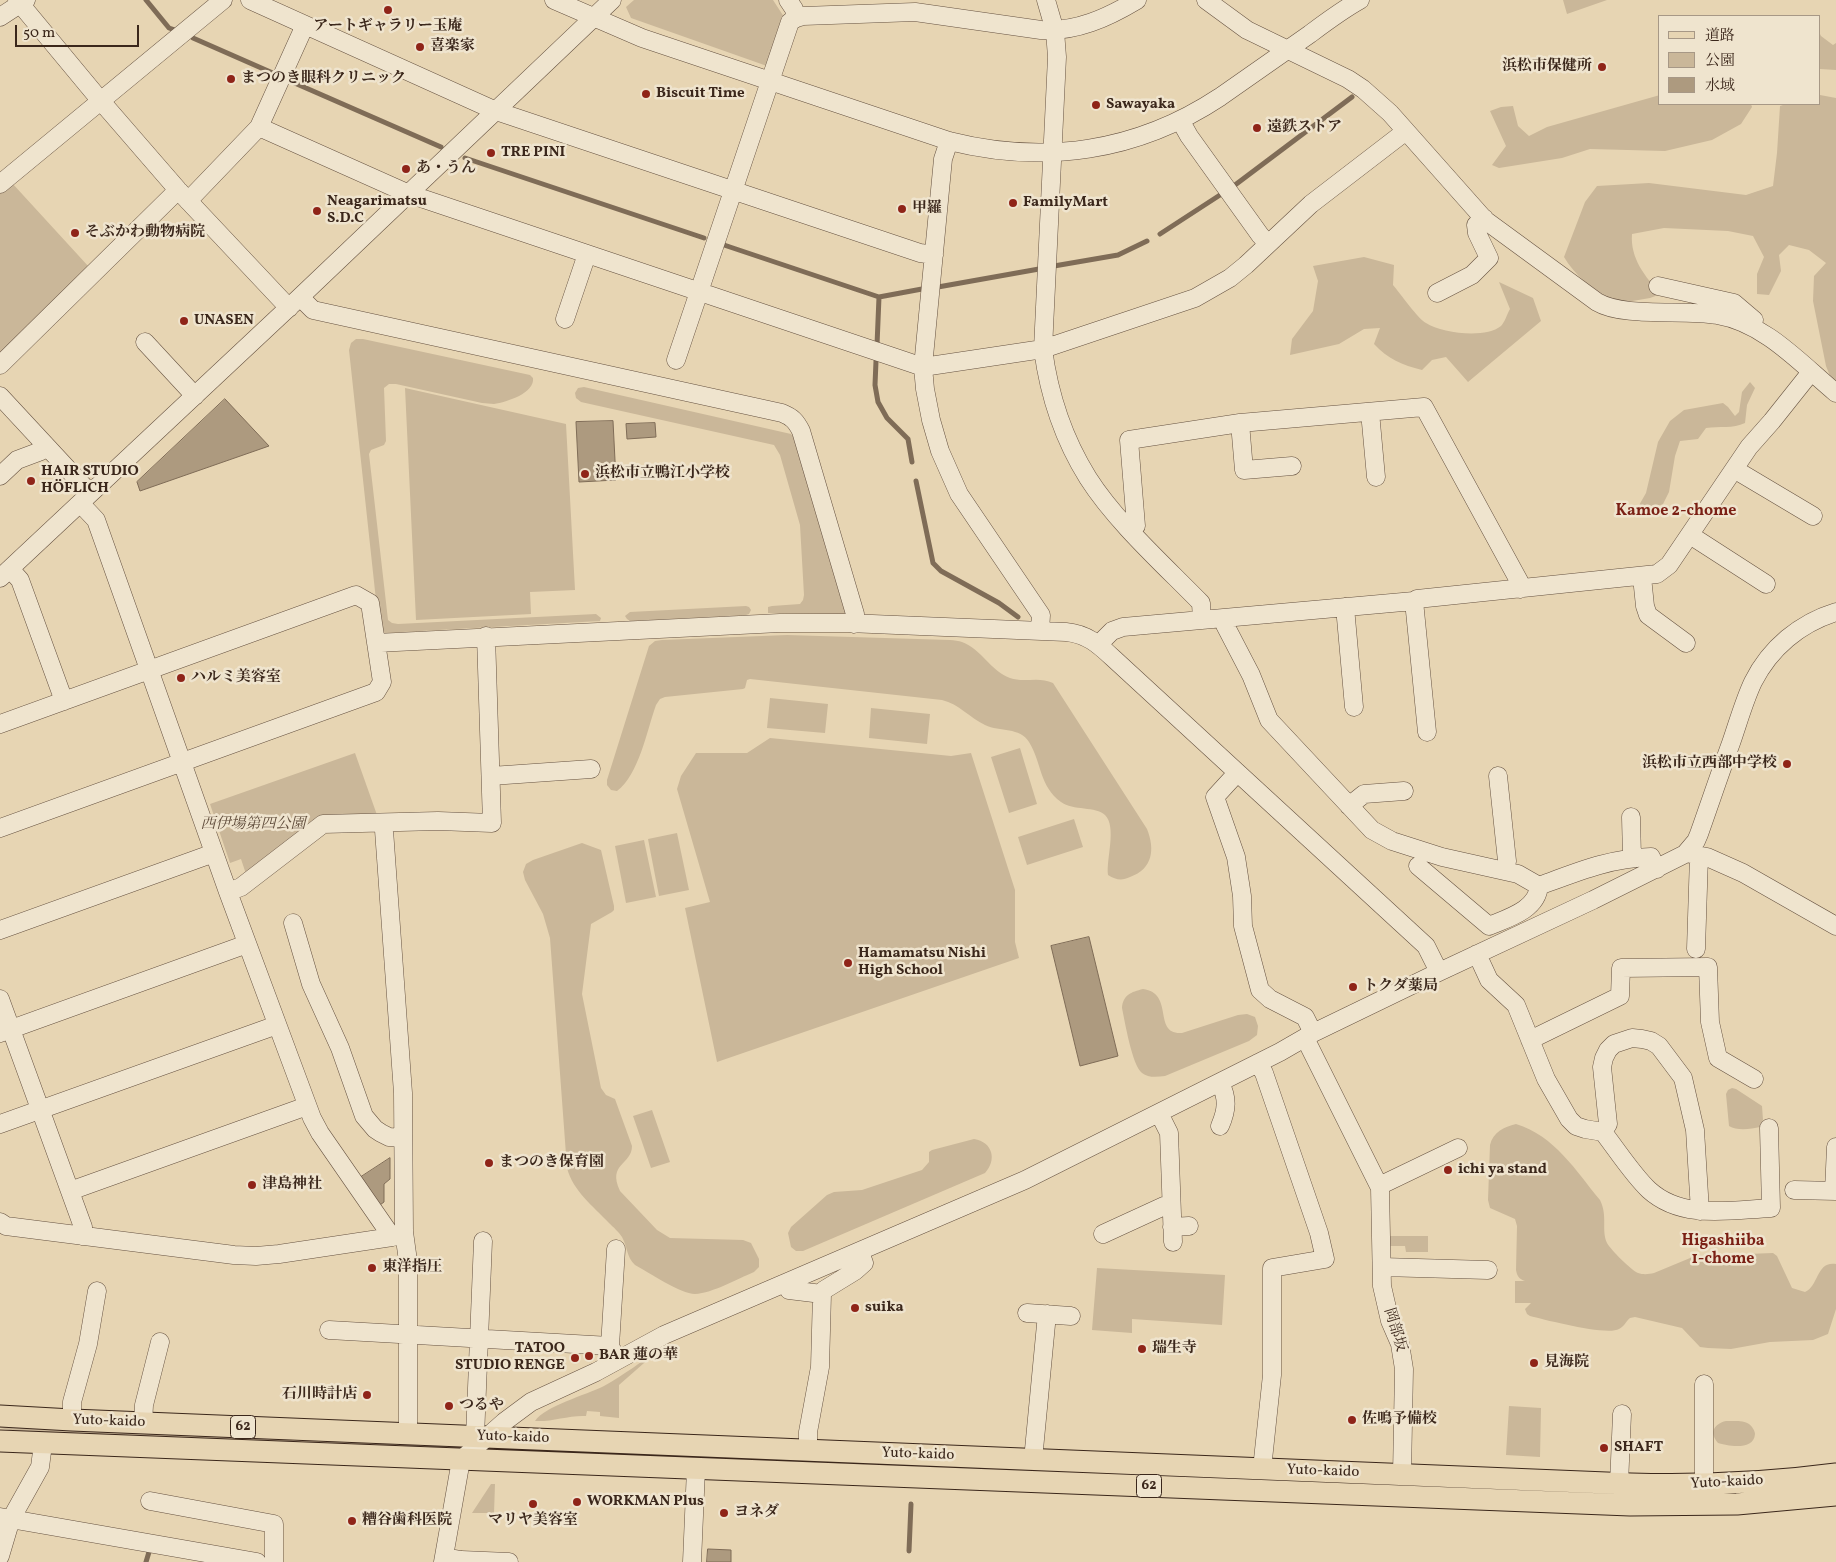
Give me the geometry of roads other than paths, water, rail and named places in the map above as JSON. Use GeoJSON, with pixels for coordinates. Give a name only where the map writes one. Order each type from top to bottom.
{"type":"FeatureCollection","features":[{"type":"Feature","properties":{"kind":"main road","name":"Yuto-kaido"},"geometry":{"type":"LineString","coordinates":[[0,1416],[1619,1484],[1704,1485],[1762,1482],[1836,1474]]}},
{"type":"Feature","properties":{"kind":"main road","name":"Yuto-kaido"},"geometry":{"type":"LineString","coordinates":[[0,1442],[1630,1505],[1738,1504],[1836,1495]]}},
{"type":"Feature","properties":{"kind":"street"},"geometry":{"type":"LineString","coordinates":[[0,184],[223,0]]}},
{"type":"Feature","properties":{"kind":"street"},"geometry":{"type":"LineString","coordinates":[[250,0],[496,111],[920,254],[934,255]]}},
{"type":"Feature","properties":{"kind":"street"},"geometry":{"type":"LineString","coordinates":[[554,0],[642,38],[949,141],[998,152],[1053,153],[1101,147],[1126,141],[1180,120],[1219,97],[1360,0]]}},
{"type":"Feature","properties":{"kind":"street"},"geometry":{"type":"LineString","coordinates":[[788,0],[794,9],[796,18]]}},
{"type":"Feature","properties":{"kind":"street"},"geometry":{"type":"LineString","coordinates":[[1046,0],[1055,31],[1058,58],[1043,349],[1050,388],[1069,444],[1089,479],[1131,531],[1201,602],[1202,620]]}},
{"type":"Feature","properties":{"kind":"street"},"geometry":{"type":"LineString","coordinates":[[676,360],[790,22],[796,18],[915,12],[1055,31],[1098,21],[1117,13],[1137,0]]}},
{"type":"Feature","properties":{"kind":"street"},"geometry":{"type":"LineString","coordinates":[[1206,0],[1247,30],[1356,84],[1384,107],[1484,218],[1605,306],[1622,310],[1718,315],[1750,326],[1773,340],[1836,393]]}},
{"type":"Feature","properties":{"kind":"street"},"geometry":{"type":"LineString","coordinates":[[0,16],[21,1],[100,100],[183,195],[295,302],[313,310],[782,413],[790,417],[797,423],[801,431],[855,614],[854,624]]}},
{"type":"Feature","properties":{"kind":"street"},"geometry":{"type":"LineString","coordinates":[[64,701],[20,580],[5,573],[295,302],[610,1]]}},
{"type":"Feature","properties":{"kind":"street"},"geometry":{"type":"LineString","coordinates":[[0,365],[259,127],[305,25]]}},
{"type":"Feature","properties":{"kind":"street"},"geometry":{"type":"LineString","coordinates":[[1180,120],[1200,151],[1268,244]]}},
{"type":"Feature","properties":{"kind":"street"},"geometry":{"type":"LineString","coordinates":[[259,127],[409,194],[923,368],[1043,349],[1195,298],[1230,278],[1325,192],[1406,131]]}},
{"type":"Feature","properties":{"kind":"street"},"geometry":{"type":"LineString","coordinates":[[949,141],[942,159],[923,368],[925,389],[931,420],[946,466],[968,507],[1041,615],[1040,631]]}},
{"type":"Feature","properties":{"kind":"street"},"geometry":{"type":"LineString","coordinates":[[1437,292],[1472,275],[1489,258],[1477,233],[1476,225],[1484,218]]}},
{"type":"Feature","properties":{"kind":"street"},"geometry":{"type":"LineString","coordinates":[[565,318],[587,254]]}},
{"type":"Feature","properties":{"kind":"street"},"geometry":{"type":"LineString","coordinates":[[1658,286],[1734,303],[1754,320],[1750,326]]}},
{"type":"Feature","properties":{"kind":"street"},"geometry":{"type":"LineString","coordinates":[[145,342],[195,396]]}},
{"type":"Feature","properties":{"kind":"street"},"geometry":{"type":"LineString","coordinates":[[1098,645],[1107,635],[1117,629],[1414,601],[1417,599],[1657,574],[1664,570],[1690,535],[1749,447],[1811,372]]}},
{"type":"Feature","properties":{"kind":"street"},"geometry":{"type":"LineString","coordinates":[[0,396],[46,446],[85,498],[96,520],[228,892],[307,1106],[320,1133],[398,1236],[408,1260],[408,1434]]}},
{"type":"Feature","properties":{"kind":"street"},"geometry":{"type":"LineString","coordinates":[[1131,531],[1136,526],[1129,440],[1240,424],[1424,407],[1519,581],[1520,589]]}},
{"type":"Feature","properties":{"kind":"street"},"geometry":{"type":"LineString","coordinates":[[1370,412],[1376,476]]}},
{"type":"Feature","properties":{"kind":"street"},"geometry":{"type":"LineString","coordinates":[[1240,424],[1244,470],[1292,466]]}},
{"type":"Feature","properties":{"kind":"street"},"geometry":{"type":"LineString","coordinates":[[0,476],[17,460],[42,451],[46,446]]}},
{"type":"Feature","properties":{"kind":"street"},"geometry":{"type":"LineString","coordinates":[[1734,469],[1813,516]]}},
{"type":"Feature","properties":{"kind":"street"},"geometry":{"type":"LineString","coordinates":[[1690,535],[1766,584]]}},
{"type":"Feature","properties":{"kind":"street"},"geometry":{"type":"LineString","coordinates":[[1642,577],[1645,606],[1648,615],[1686,643]]}},
{"type":"Feature","properties":{"kind":"street"},"geometry":{"type":"LineString","coordinates":[[0,724],[356,596],[370,603],[382,682],[376,692],[0,828]]}},
{"type":"Feature","properties":{"kind":"street"},"geometry":{"type":"LineString","coordinates":[[1414,601],[1427,732]]}},
{"type":"Feature","properties":{"kind":"street"},"geometry":{"type":"LineString","coordinates":[[1345,607],[1354,707]]}},
{"type":"Feature","properties":{"kind":"street"},"geometry":{"type":"LineString","coordinates":[[1696,949],[1692,855],[1747,696],[1761,668],[1792,634],[1819,618],[1836,612]]}},
{"type":"Feature","properties":{"kind":"street"},"geometry":{"type":"LineString","coordinates":[[1224,618],[1225,625],[1251,675],[1270,720],[1372,830],[1392,841],[1442,856],[1518,874],[1539,886]]}},
{"type":"Feature","properties":{"kind":"street"},"geometry":{"type":"LineString","coordinates":[[376,643],[724,624],[780,623],[854,624],[1075,633],[1091,639],[1098,645],[1426,946],[1439,972]]}},
{"type":"Feature","properties":{"kind":"street"},"geometry":{"type":"LineString","coordinates":[[228,892],[241,887],[324,824],[438,821],[492,823],[486,636]]}},
{"type":"Feature","properties":{"kind":"street"},"geometry":{"type":"LineString","coordinates":[[490,776],[591,769]]}},
{"type":"Feature","properties":{"kind":"street"},"geometry":{"type":"LineString","coordinates":[[1237,773],[1215,798],[1236,857],[1242,896],[1243,926],[1258,984],[1264,995],[1305,1017],[1309,1035],[1379,1186],[1458,1148]]}},
{"type":"Feature","properties":{"kind":"street"},"geometry":{"type":"LineString","coordinates":[[1498,776],[1507,861],[1505,871]]}},
{"type":"Feature","properties":{"kind":"street"},"geometry":{"type":"LineString","coordinates":[[1349,806],[1364,794],[1404,791]]}},
{"type":"Feature","properties":{"kind":"street"},"geometry":{"type":"LineString","coordinates":[[1631,817],[1632,858]]}},
{"type":"Feature","properties":{"kind":"street"},"geometry":{"type":"LineString","coordinates":[[384,830],[403,1093],[403,1138],[398,1236]]}},
{"type":"Feature","properties":{"kind":"street"},"geometry":{"type":"LineString","coordinates":[[0,930],[214,853]]}},
{"type":"Feature","properties":{"kind":"street"},"geometry":{"type":"LineString","coordinates":[[509,1562],[444,1560],[461,1460],[481,1437],[516,1411],[614,1353],[664,1336],[1025,1180],[1220,1083],[1309,1035],[1657,868],[1692,855],[1706,857],[1743,873],[1836,926]]}},
{"type":"Feature","properties":{"kind":"street"},"geometry":{"type":"LineString","coordinates":[[1539,886],[1594,865],[1632,858],[1651,857],[1657,868]]}},
{"type":"Feature","properties":{"kind":"street"},"geometry":{"type":"LineString","coordinates":[[1418,866],[1489,926],[1528,908],[1538,895],[1539,886]]}},
{"type":"Feature","properties":{"kind":"street"},"geometry":{"type":"LineString","coordinates":[[294,923],[311,984],[340,1048],[364,1116],[374,1129],[389,1137],[403,1138]]}},
{"type":"Feature","properties":{"kind":"street"},"geometry":{"type":"LineString","coordinates":[[5,1031],[247,944]]}},
{"type":"Feature","properties":{"kind":"street"},"geometry":{"type":"LineString","coordinates":[[1477,954],[1489,980],[1516,1005],[1546,1079],[1570,1120],[1576,1126],[1603,1132],[1647,1188],[1657,1197],[1681,1208],[1700,1211],[1771,1208],[1769,1128]]}},
{"type":"Feature","properties":{"kind":"street"},"geometry":{"type":"LineString","coordinates":[[1530,1040],[1620,996],[1620,968],[1708,968],[1710,1022],[1718,1058],[1754,1079]]}},
{"type":"Feature","properties":{"kind":"street"},"geometry":{"type":"LineString","coordinates":[[0,999],[5,1031],[40,1110],[83,1227],[82,1236]]}},
{"type":"Feature","properties":{"kind":"street"},"geometry":{"type":"LineString","coordinates":[[0,1124],[277,1025]]}},
{"type":"Feature","properties":{"kind":"street"},"geometry":{"type":"LineString","coordinates":[[1603,1132],[1608,1124],[1602,1067],[1608,1050],[1614,1044],[1632,1038],[1651,1041],[1665,1053],[1683,1078],[1696,1130],[1700,1211]]}},
{"type":"Feature","properties":{"kind":"street"},"geometry":{"type":"LineString","coordinates":[[1258,1063],[1264,1073],[1319,1233],[1325,1259],[1272,1268],[1272,1374],[1262,1469]]}},
{"type":"Feature","properties":{"kind":"street"},"geometry":{"type":"LineString","coordinates":[[1220,1083],[1226,1104],[1225,1115],[1220,1126]]}},
{"type":"Feature","properties":{"kind":"street"},"geometry":{"type":"LineString","coordinates":[[70,1191],[307,1106]]}},
{"type":"Feature","properties":{"kind":"street"},"geometry":{"type":"LineString","coordinates":[[1159,1114],[1169,1133],[1172,1205],[1178,1232]]}},
{"type":"Feature","properties":{"kind":"street"},"geometry":{"type":"LineString","coordinates":[[1794,1190],[1835,1191],[1836,1147]]}},
{"type":"Feature","properties":{"kind":"street","name":"岡部坂"},"geometry":{"type":"LineString","coordinates":[[1379,1186],[1382,1286],[1390,1321],[1400,1344],[1404,1369],[1402,1475]]}},
{"type":"Feature","properties":{"kind":"street"},"geometry":{"type":"LineString","coordinates":[[1103,1234],[1164,1206],[1172,1205]]}},
{"type":"Feature","properties":{"kind":"street"},"geometry":{"type":"LineString","coordinates":[[0,1222],[6,1226],[234,1255],[256,1256],[398,1236]]}},
{"type":"Feature","properties":{"kind":"street"},"geometry":{"type":"LineString","coordinates":[[481,1437],[480,1339],[483,1241]]}},
{"type":"Feature","properties":{"kind":"street"},"geometry":{"type":"LineString","coordinates":[[614,1353],[616,1249]]}},
{"type":"Feature","properties":{"kind":"street"},"geometry":{"type":"LineString","coordinates":[[808,1450],[808,1432],[820,1367],[822,1294],[824,1290],[855,1271],[864,1263],[860,1252]]}},
{"type":"Feature","properties":{"kind":"street"},"geometry":{"type":"LineString","coordinates":[[1382,1267],[1488,1270]]}},
{"type":"Feature","properties":{"kind":"street"},"geometry":{"type":"LineString","coordinates":[[786,1284],[789,1290],[822,1294]]}},
{"type":"Feature","properties":{"kind":"street"},"geometry":{"type":"LineString","coordinates":[[72,1420],[72,1402],[88,1344],[97,1292]]}},
{"type":"Feature","properties":{"kind":"street"},"geometry":{"type":"LineString","coordinates":[[1027,1313],[1072,1316]]}},
{"type":"Feature","properties":{"kind":"street"},"geometry":{"type":"LineString","coordinates":[[1033,1460],[1047,1314]]}},
{"type":"Feature","properties":{"kind":"street"},"geometry":{"type":"LineString","coordinates":[[329,1330],[480,1339],[614,1353]]}},
{"type":"Feature","properties":{"kind":"street"},"geometry":{"type":"LineString","coordinates":[[143,1423],[144,1405],[160,1342]]}},
{"type":"Feature","properties":{"kind":"street"},"geometry":{"type":"LineString","coordinates":[[1704,1384],[1704,1485]]}},
{"type":"Feature","properties":{"kind":"street"},"geometry":{"type":"LineString","coordinates":[[1619,1484],[1622,1414]]}},
{"type":"Feature","properties":{"kind":"street"},"geometry":{"type":"LineString","coordinates":[[0,1556],[5,1518],[40,1467],[43,1444]]}},
{"type":"Feature","properties":{"kind":"street"},"geometry":{"type":"LineString","coordinates":[[692,1562],[696,1469]]}},
{"type":"Feature","properties":{"kind":"street"},"geometry":{"type":"LineString","coordinates":[[150,1501],[274,1524],[274,1562]]}},
{"type":"Feature","properties":{"kind":"street"},"geometry":{"type":"LineString","coordinates":[[5,1518],[257,1562]]}},
{"type":"Feature","properties":{"kind":"water"},"geometry":{"type":"Polygon","coordinates":[[[225,399],[269,446],[140,491],[137,482],[225,399]]]}},
{"type":"Feature","properties":{"kind":"water"},"geometry":{"type":"Polygon","coordinates":[[[613,421],[616,480],[579,482],[576,422],[613,421]]]}},
{"type":"Feature","properties":{"kind":"water"},"geometry":{"type":"Polygon","coordinates":[[[655,423],[656,437],[627,439],[626,424],[655,423]]]}},
{"type":"Feature","properties":{"kind":"water"},"geometry":{"type":"Polygon","coordinates":[[[1089,937],[1118,1056],[1080,1066],[1051,946],[1089,937]]]}},
{"type":"Feature","properties":{"kind":"water"},"geometry":{"type":"Polygon","coordinates":[[[390,1158],[390,1179],[384,1184],[384,1202],[380,1205],[361,1177],[390,1158]]]}},
{"type":"Feature","properties":{"kind":"water"},"geometry":{"type":"Polygon","coordinates":[[[708,1549],[731,1550],[731,1562],[707,1562],[708,1549]]]}},
{"type":"Feature","properties":{"kind":"waterway"},"geometry":{"type":"LineString","coordinates":[[146,0],[169,28],[175,30]]}},
{"type":"Feature","properties":{"kind":"waterway"},"geometry":{"type":"LineString","coordinates":[[193,38],[275,74]]}},
{"type":"Feature","properties":{"kind":"waterway"},"geometry":{"type":"LineString","coordinates":[[290,81],[441,147]]}},
{"type":"Feature","properties":{"kind":"waterway"},"geometry":{"type":"LineString","coordinates":[[1235,185],[1352,97]]}},
{"type":"Feature","properties":{"kind":"waterway"},"geometry":{"type":"LineString","coordinates":[[465,158],[704,238]]}},
{"type":"Feature","properties":{"kind":"waterway"},"geometry":{"type":"LineString","coordinates":[[1160,234],[1220,195]]}},
{"type":"Feature","properties":{"kind":"waterway"},"geometry":{"type":"LineString","coordinates":[[1054,266],[1118,255],[1147,241]]}},
{"type":"Feature","properties":{"kind":"waterway"},"geometry":{"type":"LineString","coordinates":[[724,245],[879,297],[922,289]]}},
{"type":"Feature","properties":{"kind":"waterway"},"geometry":{"type":"LineString","coordinates":[[938,287],[1039,269]]}},
{"type":"Feature","properties":{"kind":"waterway"},"geometry":{"type":"LineString","coordinates":[[877,345],[879,297]]}},
{"type":"Feature","properties":{"kind":"waterway"},"geometry":{"type":"LineString","coordinates":[[876,361],[875,385],[878,402],[887,418],[908,439],[912,462]]}},
{"type":"Feature","properties":{"kind":"waterway"},"geometry":{"type":"LineString","coordinates":[[916,481],[933,563],[941,571],[999,603],[1018,617]]}},
{"type":"Feature","properties":{"kind":"waterway"},"geometry":{"type":"LineString","coordinates":[[909,1551],[911,1504]]}},
{"type":"Feature","properties":{"kind":"waterway"},"geometry":{"type":"LineString","coordinates":[[146,1562],[149,1552]]}},
{"type":"Feature","properties":{"kind":"place","name":"アートギャラリー玉庵"},"geometry":{"type":"Point","coordinates":[388,10]}},
{"type":"Feature","properties":{"kind":"place","name":"喜楽家"},"geometry":{"type":"Point","coordinates":[420,47]}},
{"type":"Feature","properties":{"kind":"place","name":"浜松市保健所"},"geometry":{"type":"Point","coordinates":[1602,67]}},
{"type":"Feature","properties":{"kind":"place","name":"まつのき眼科クリニック"},"geometry":{"type":"Point","coordinates":[231,79]}},
{"type":"Feature","properties":{"kind":"place","name":"Biscuit Time"},"geometry":{"type":"Point","coordinates":[646,94]}},
{"type":"Feature","properties":{"kind":"place","name":"Sawayaka"},"geometry":{"type":"Point","coordinates":[1096,105]}},
{"type":"Feature","properties":{"kind":"place","name":"遠鉄ストア"},"geometry":{"type":"Point","coordinates":[1257,128]}},
{"type":"Feature","properties":{"kind":"place","name":"TRE PINI"},"geometry":{"type":"Point","coordinates":[491,153]}},
{"type":"Feature","properties":{"kind":"place","name":"あ・うん"},"geometry":{"type":"Point","coordinates":[406,169]}},
{"type":"Feature","properties":{"kind":"place","name":"FamilyMart"},"geometry":{"type":"Point","coordinates":[1013,203]}},
{"type":"Feature","properties":{"kind":"place","name":"甲羅"},"geometry":{"type":"Point","coordinates":[902,209]}},
{"type":"Feature","properties":{"kind":"place","name":"Neagarimatsu S.D.C"},"geometry":{"type":"Point","coordinates":[317,211]}},
{"type":"Feature","properties":{"kind":"place","name":"そぶかわ動物病院"},"geometry":{"type":"Point","coordinates":[75,233]}},
{"type":"Feature","properties":{"kind":"place","name":"UNASEN"},"geometry":{"type":"Point","coordinates":[184,321]}},
{"type":"Feature","properties":{"kind":"place","name":"浜松市立鴨江小学校"},"geometry":{"type":"Point","coordinates":[585,474]}},
{"type":"Feature","properties":{"kind":"place","name":"HAIR STUDIO HÖFLICH"},"geometry":{"type":"Point","coordinates":[31,481]}},
{"type":"Feature","properties":{"kind":"place","name":"ハルミ美容室"},"geometry":{"type":"Point","coordinates":[181,678]}},
{"type":"Feature","properties":{"kind":"place","name":"浜松市立西部中学校"},"geometry":{"type":"Point","coordinates":[1787,764]}},
{"type":"Feature","properties":{"kind":"place","name":"Hamamatsu Nishi High School"},"geometry":{"type":"Point","coordinates":[848,963]}},
{"type":"Feature","properties":{"kind":"place","name":"トクダ薬局"},"geometry":{"type":"Point","coordinates":[1353,987]}},
{"type":"Feature","properties":{"kind":"place","name":"まつのき保育園"},"geometry":{"type":"Point","coordinates":[489,1163]}},
{"type":"Feature","properties":{"kind":"place","name":"ichi ya stand"},"geometry":{"type":"Point","coordinates":[1448,1170]}},
{"type":"Feature","properties":{"kind":"place","name":"津島神社"},"geometry":{"type":"Point","coordinates":[252,1185]}},
{"type":"Feature","properties":{"kind":"place","name":"東洋指圧"},"geometry":{"type":"Point","coordinates":[372,1268]}},
{"type":"Feature","properties":{"kind":"place","name":"suika"},"geometry":{"type":"Point","coordinates":[855,1308]}},
{"type":"Feature","properties":{"kind":"place","name":"瑞生寺"},"geometry":{"type":"Point","coordinates":[1142,1349]}},
{"type":"Feature","properties":{"kind":"place","name":"BAR 蓮の華"},"geometry":{"type":"Point","coordinates":[589,1356]}},
{"type":"Feature","properties":{"kind":"place","name":"TATOO STUDIO RENGE"},"geometry":{"type":"Point","coordinates":[575,1358]}},
{"type":"Feature","properties":{"kind":"place","name":"見海院"},"geometry":{"type":"Point","coordinates":[1534,1363]}},
{"type":"Feature","properties":{"kind":"place","name":"石川時計店"},"geometry":{"type":"Point","coordinates":[367,1395]}},
{"type":"Feature","properties":{"kind":"place","name":"つるや"},"geometry":{"type":"Point","coordinates":[449,1406]}},
{"type":"Feature","properties":{"kind":"place","name":"佐鳴予備校"},"geometry":{"type":"Point","coordinates":[1352,1420]}},
{"type":"Feature","properties":{"kind":"place","name":"SHAFT"},"geometry":{"type":"Point","coordinates":[1604,1448]}},
{"type":"Feature","properties":{"kind":"place","name":"WORKMAN Plus"},"geometry":{"type":"Point","coordinates":[577,1502]}},
{"type":"Feature","properties":{"kind":"place","name":"マリヤ美容室"},"geometry":{"type":"Point","coordinates":[533,1504]}},
{"type":"Feature","properties":{"kind":"place","name":"ヨネダ"},"geometry":{"type":"Point","coordinates":[724,1513]}},
{"type":"Feature","properties":{"kind":"place","name":"糟谷歯科医院"},"geometry":{"type":"Point","coordinates":[352,1521]}},
{"type":"Feature","properties":{"kind":"district","name":"Kamoe 2-chome"},"geometry":{"type":"Point","coordinates":[1676,512]}},
{"type":"Feature","properties":{"kind":"district","name":"Higashiiba 1-chome"},"geometry":{"type":"Point","coordinates":[1723,1251]}},
{"type":"Feature","properties":{"kind":"park label","name":"西伊場第四公園"},"geometry":{"type":"Point","coordinates":[253,825]}}]}
